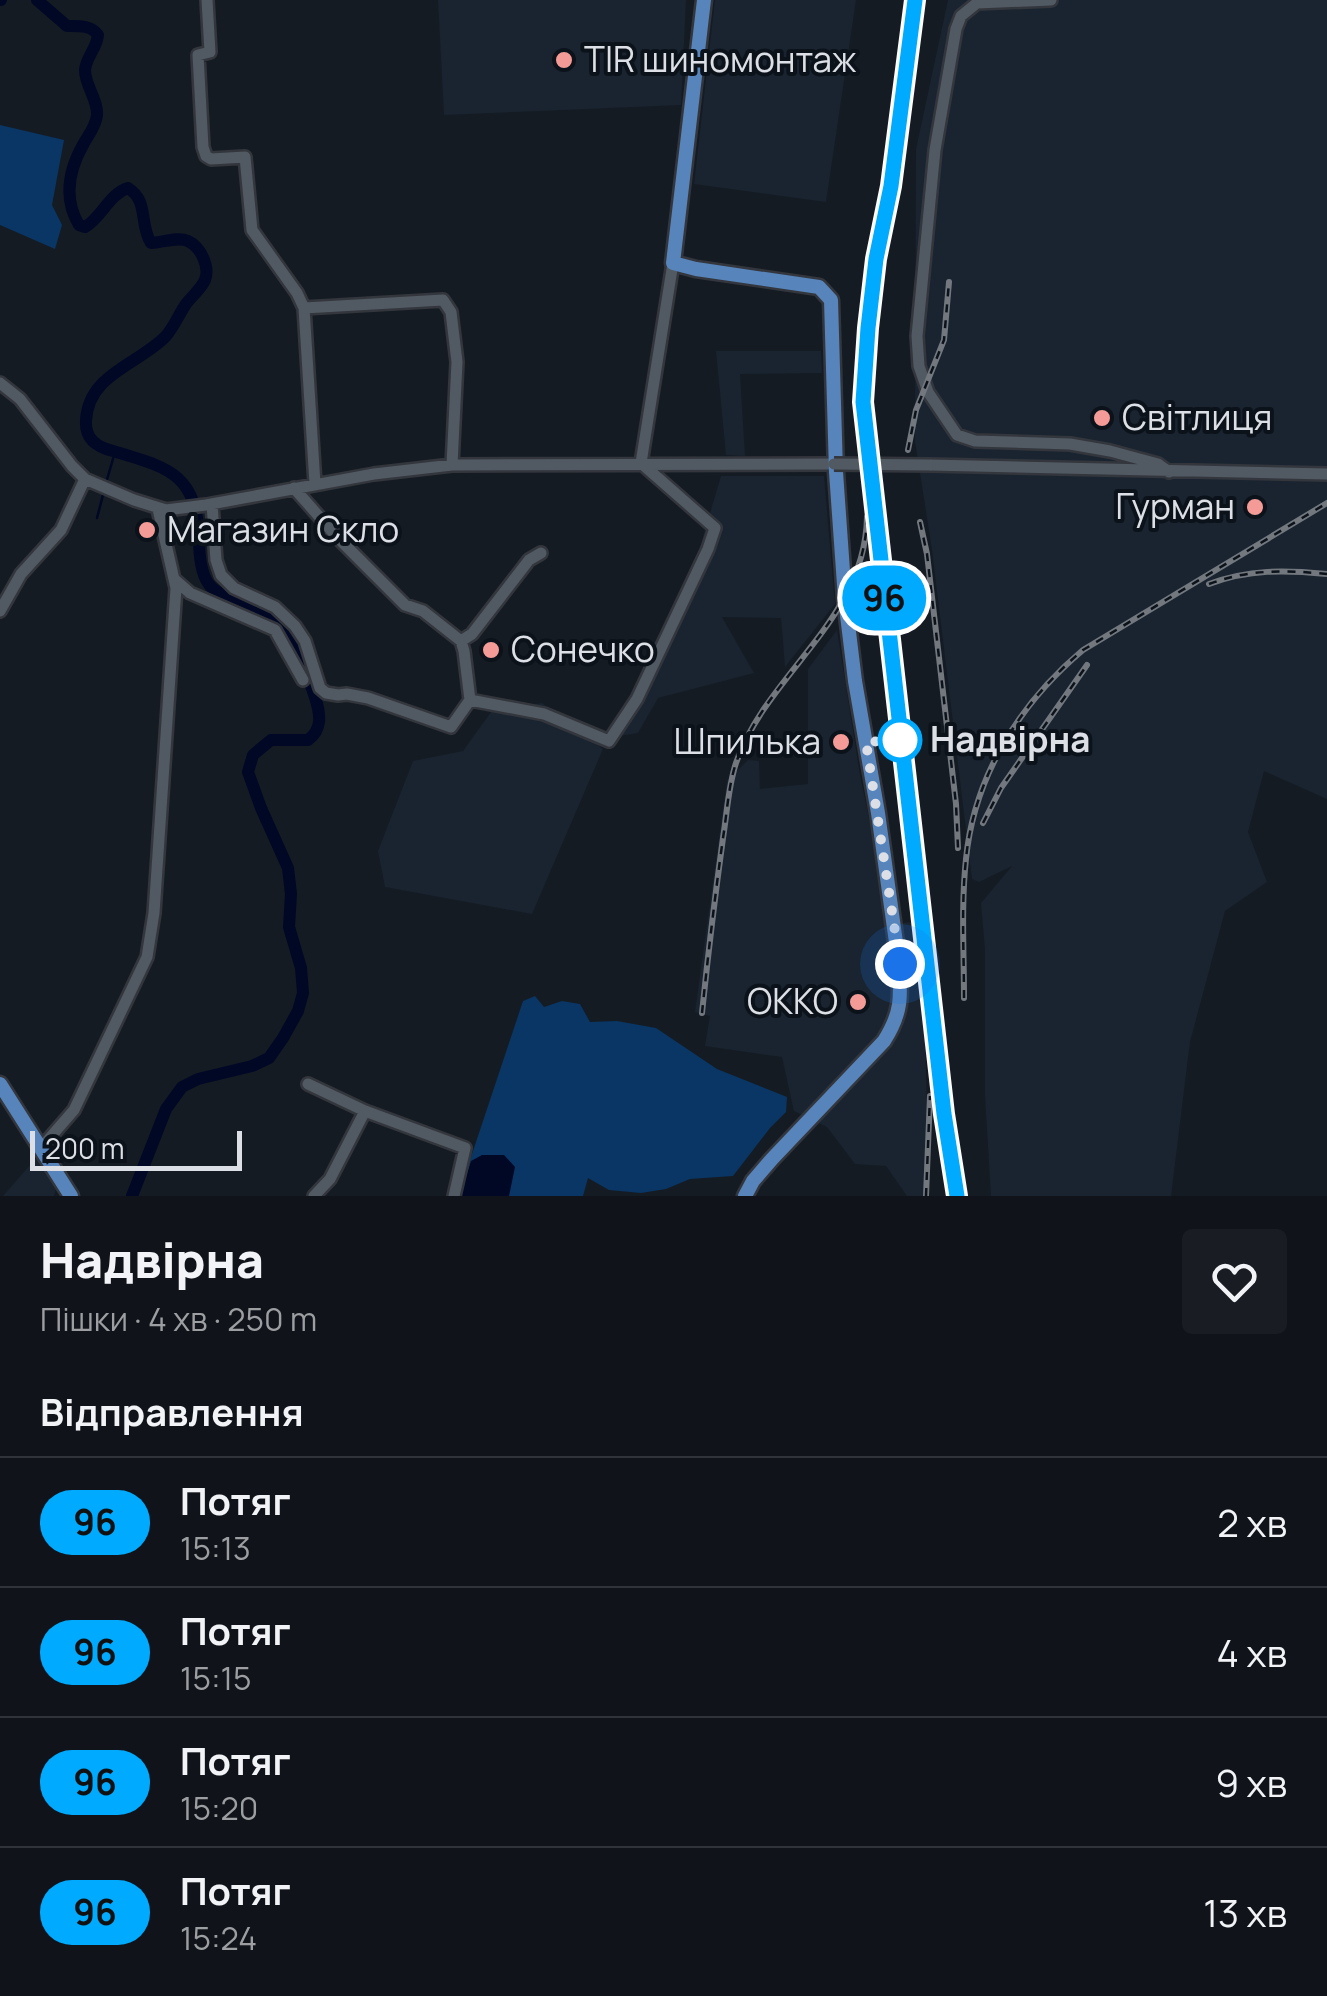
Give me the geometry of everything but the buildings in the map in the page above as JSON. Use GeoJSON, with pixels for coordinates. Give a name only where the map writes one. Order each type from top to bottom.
{"type":"FeatureCollection","features":[{"type":"Feature","properties":{"kind":"main road"},"geometry":{"type":"LineString","coordinates":[[704,0],[673,263],[819,287],[831,300],[836,472],[845,598],[900,964],[900,1007],[884,1041],[753,1180],[745,1196]]}},
{"type":"Feature","properties":{"kind":"main road"},"geometry":{"type":"LineString","coordinates":[[0,1084],[66,1192]]}},
{"type":"Feature","properties":{"kind":"street"},"geometry":{"type":"LineString","coordinates":[[206,0],[210,52],[198,55],[203,147],[211,159],[245,158],[252,230],[304,308],[316,484]]}},
{"type":"Feature","properties":{"kind":"street"},"geometry":{"type":"LineString","coordinates":[[1051,0],[977,3],[961,16],[956,29],[935,150],[923,258],[917,336],[920,366],[928,392],[957,436],[975,441],[1070,444],[1139,458],[1169,472]]}},
{"type":"Feature","properties":{"kind":"street"},"geometry":{"type":"LineString","coordinates":[[641,463],[673,263]]}},
{"type":"Feature","properties":{"kind":"street"},"geometry":{"type":"LineString","coordinates":[[304,308],[443,300],[448,304],[457,362],[452,466]]}},
{"type":"Feature","properties":{"kind":"street"},"geometry":{"type":"LineString","coordinates":[[0,383],[20,399],[86,479],[158,509],[176,510],[374,474],[452,466],[872,464],[1327,474]]}},
{"type":"Feature","properties":{"kind":"street"},"geometry":{"type":"LineString","coordinates":[[470,700],[544,714],[609,741],[637,699],[715,528],[641,463]]}},
{"type":"Feature","properties":{"kind":"street"},"geometry":{"type":"LineString","coordinates":[[0,611],[21,574],[61,530],[86,479]]}},
{"type":"Feature","properties":{"kind":"street"},"geometry":{"type":"LineString","coordinates":[[209,505],[217,568],[234,588],[261,599],[294,626],[312,659],[320,688],[338,696],[368,698],[451,726],[470,700],[460,641],[423,612],[406,605],[336,537],[294,488]]}},
{"type":"Feature","properties":{"kind":"street"},"geometry":{"type":"LineString","coordinates":[[41,1148],[74,1110],[146,957],[154,913],[176,588],[158,509]]}},
{"type":"Feature","properties":{"kind":"street"},"geometry":{"type":"LineString","coordinates":[[460,641],[472,634],[529,560],[541,552]]}},
{"type":"Feature","properties":{"kind":"street"},"geometry":{"type":"LineString","coordinates":[[174,579],[190,593],[275,630],[303,680]]}},
{"type":"Feature","properties":{"kind":"street"},"geometry":{"type":"LineString","coordinates":[[308,1084],[365,1112],[465,1148],[454,1196]]}},
{"type":"Feature","properties":{"kind":"street"},"geometry":{"type":"LineString","coordinates":[[318,1195],[365,1112]]}},
{"type":"Feature","properties":{"kind":"shaded area"},"geometry":{"type":"Polygon","coordinates":[[[438,0],[686,0],[681,105],[444,115],[438,0]]]}},
{"type":"Feature","properties":{"kind":"shaded area"},"geometry":{"type":"Polygon","coordinates":[[[715,0],[856,0],[826,202],[694,184],[715,0]]]}},
{"type":"Feature","properties":{"kind":"shaded area"},"geometry":{"type":"Polygon","coordinates":[[[948,0],[1327,0],[1327,799],[1264,771],[1248,832],[1267,882],[1225,911],[1190,1042],[1171,1196],[991,1196],[981,903],[1012,866],[979,882],[972,879],[915,441],[916,149],[948,0]]]}},
{"type":"Feature","properties":{"kind":"shaded area"},"geometry":{"type":"Polygon","coordinates":[[[0,125],[64,140],[52,205],[62,225],[55,249],[0,225],[0,125]]]}},
{"type":"Feature","properties":{"kind":"shaded area"},"geometry":{"type":"Polygon","coordinates":[[[716,351],[821,351],[822,373],[740,374],[745,456],[726,455],[716,351]]]}},
{"type":"Feature","properties":{"kind":"shaded area"},"geometry":{"type":"Polygon","coordinates":[[[721,476],[824,476],[835,604],[785,667],[781,618],[722,617],[754,673],[658,698],[638,733],[619,736],[670,648],[721,476]]]}},
{"type":"Feature","properties":{"kind":"shaded area"},"geometry":{"type":"Polygon","coordinates":[[[837,630],[860,775],[891,924],[912,922],[925,1032],[929,1196],[907,1196],[886,1166],[855,1164],[827,1127],[794,1111],[782,1057],[705,1046],[710,1016],[695,1012],[727,781],[748,760],[759,761],[760,789],[808,784],[808,669],[837,630]]]}},
{"type":"Feature","properties":{"kind":"shaded area"},"geometry":{"type":"Polygon","coordinates":[[[542,703],[603,749],[532,914],[385,887],[378,851],[413,761],[463,751],[491,712],[542,703]]]}},
{"type":"Feature","properties":{"kind":"shaded area"},"geometry":{"type":"Polygon","coordinates":[[[535,996],[544,1007],[562,1001],[580,1004],[590,1022],[617,1021],[656,1028],[717,1069],[787,1097],[786,1112],[733,1176],[690,1179],[666,1189],[641,1193],[609,1190],[588,1178],[583,1196],[458,1196],[523,1001],[535,996]]]}},
{"type":"Feature","properties":{"kind":"shaded area"},"geometry":{"type":"Polygon","coordinates":[[[482,1155],[504,1155],[515,1167],[509,1196],[460,1196],[471,1161],[482,1155]]]}},
{"type":"Feature","properties":{"kind":"shaded area"},"geometry":{"type":"Polygon","coordinates":[[[37,1157],[56,1188],[54,1196],[3,1196],[37,1157]]]}},
{"type":"Feature","properties":{"kind":"waterway"},"geometry":{"type":"LineString","coordinates":[[37,0],[67,26],[88,28],[98,35],[85,70],[96,103],[96,119],[79,153],[70,184],[71,204],[79,225],[91,223],[116,195],[128,188],[139,199],[151,243],[188,241],[200,253],[206,269],[203,283],[166,336],[95,392],[86,421],[88,433],[102,447],[164,469],[185,486],[197,516],[200,561],[208,583],[219,593],[261,610],[276,622],[302,665],[315,697],[319,722],[308,740],[271,740],[253,755],[248,772],[288,868],[289,927],[301,968],[303,993],[298,1011],[269,1058],[182,1087],[166,1109],[132,1196]]}},
{"type":"Feature","properties":{"kind":"waterway"},"geometry":{"type":"LineString","coordinates":[[106,483],[115,452]]}},
{"type":"Feature","properties":{"kind":"waterway"},"geometry":{"type":"LineString","coordinates":[[97,518],[104,491]]}},
{"type":"Feature","properties":{"kind":"railway"},"geometry":{"type":"LineString","coordinates":[[915,0],[891,186],[875,259],[863,402],[936,1050],[957,1196]]}},
{"type":"Feature","properties":{"kind":"railway"},"geometry":{"type":"LineString","coordinates":[[908,450],[916,410],[944,340],[949,282]]}},
{"type":"Feature","properties":{"kind":"railway"},"geometry":{"type":"LineString","coordinates":[[964,998],[964,894],[971,828],[990,770],[1020,718],[1039,693],[1083,650],[1327,503]]}},
{"type":"Feature","properties":{"kind":"railway"},"geometry":{"type":"LineString","coordinates":[[702,1013],[736,763],[769,701],[833,617],[850,587],[862,554],[867,517]]}},
{"type":"Feature","properties":{"kind":"railway"},"geometry":{"type":"LineString","coordinates":[[920,522],[927,554],[958,848]]}},
{"type":"Feature","properties":{"kind":"railway"},"geometry":{"type":"LineString","coordinates":[[1209,584],[1267,572],[1327,574]]}},
{"type":"Feature","properties":{"kind":"railway"},"geometry":{"type":"LineString","coordinates":[[983,823],[1001,788],[1087,665]]}},
{"type":"Feature","properties":{"kind":"railway"},"geometry":{"type":"LineString","coordinates":[[926,1196],[930,1096]]}},
{"type":"Feature","properties":{"kind":"train","name":"96"},"geometry":{"type":"LineString","coordinates":[[915,0],[891,186],[876,259],[863,402],[947,1140],[957,1196]]}},
{"type":"Feature","properties":{"kind":"place","name":"TIR шиномонтаж"},"geometry":{"type":"Point","coordinates":[564,60]}},
{"type":"Feature","properties":{"kind":"place","name":"Світлиця"},"geometry":{"type":"Point","coordinates":[1102,418]}},
{"type":"Feature","properties":{"kind":"place","name":"Гурман"},"geometry":{"type":"Point","coordinates":[1255,507]}},
{"type":"Feature","properties":{"kind":"place","name":"Магазин Скло"},"geometry":{"type":"Point","coordinates":[147,530]}},
{"type":"Feature","properties":{"kind":"place","name":"Сонечко"},"geometry":{"type":"Point","coordinates":[491,650]}},
{"type":"Feature","properties":{"kind":"place","name":"Надвірна"},"geometry":{"type":"Point","coordinates":[900,740]}},
{"type":"Feature","properties":{"kind":"place","name":"Шпилька"},"geometry":{"type":"Point","coordinates":[841,742]}},
{"type":"Feature","properties":{"kind":"place","name":"ОККО"},"geometry":{"type":"Point","coordinates":[858,1002]}},
{"type":"Feature","properties":{"kind":"route"},"geometry":{"type":"LineString","coordinates":[[900,740],[866,742],[900,964]]}}]}
